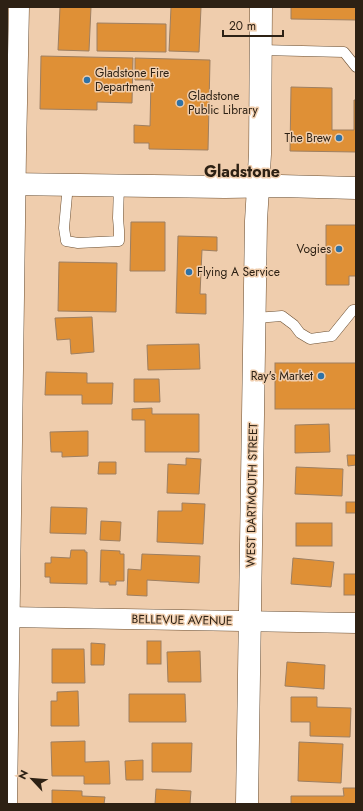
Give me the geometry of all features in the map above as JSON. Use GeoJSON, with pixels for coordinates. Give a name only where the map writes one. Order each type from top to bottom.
{"type":"FeatureCollection","features":[{"type":"Feature","properties":{"kind":"street"},"geometry":{"type":"LineString","coordinates":[[7,804],[11,184],[19,7]]}},
{"type":"Feature","properties":{"kind":"street","name":"WEST DARTMOUTH STREET"},"geometry":{"type":"LineString","coordinates":[[247,804],[256,229],[260,154],[261,7]]}},
{"type":"Feature","properties":{"kind":"street"},"geometry":{"type":"LineString","coordinates":[[11,184],[356,188]]}},
{"type":"Feature","properties":{"kind":"street","name":"BELLEVUE AVENUE"},"geometry":{"type":"LineString","coordinates":[[8,617],[356,623]]}},
{"type":"Feature","properties":{"kind":"lane"},"geometry":{"type":"LineString","coordinates":[[261,50],[344,52],[356,67]]}},
{"type":"Feature","properties":{"kind":"lane"},"geometry":{"type":"LineString","coordinates":[[68,184],[64,228],[66,241],[78,243],[119,241],[119,185]]}},
{"type":"Feature","properties":{"kind":"lane"},"geometry":{"type":"LineString","coordinates":[[255,318],[282,316],[294,325],[300,333],[310,339],[332,336],[353,310],[356,310]]}},
{"type":"Feature","properties":{"kind":"building"},"geometry":{"type":"Polygon","coordinates":[[[60,7],[91,7],[89,51],[58,50],[60,7]]]}},
{"type":"Feature","properties":{"kind":"building"},"geometry":{"type":"Polygon","coordinates":[[[171,7],[201,7],[199,52],[169,51],[171,7]]]}},
{"type":"Feature","properties":{"kind":"building"},"geometry":{"type":"Polygon","coordinates":[[[291,7],[356,7],[356,20],[291,19],[291,7]]]}},
{"type":"Feature","properties":{"kind":"building"},"geometry":{"type":"Polygon","coordinates":[[[97,23],[166,24],[166,52],[97,51],[97,23]]]}},
{"type":"Feature","properties":{"kind":"building","name":"Gladstone Fire Department"},"geometry":{"type":"Polygon","coordinates":[[[41,56],[133,58],[132,103],[97,102],[97,110],[40,109],[41,56]]]}},
{"type":"Feature","properties":{"kind":"building","name":"Gladstone Public Library"},"geometry":{"type":"Polygon","coordinates":[[[135,58],[210,60],[208,150],[149,149],[149,143],[134,143],[134,125],[150,126],[151,80],[135,80],[135,58]]]}},
{"type":"Feature","properties":{"kind":"building"},"geometry":{"type":"Polygon","coordinates":[[[291,87],[332,88],[332,130],[354,130],[354,100],[356,100],[356,152],[290,151],[291,87]]]}},
{"type":"Feature","properties":{"kind":"building"},"geometry":{"type":"Polygon","coordinates":[[[131,222],[165,222],[165,271],[130,271],[131,222]]]}},
{"type":"Feature","properties":{"kind":"building"},"geometry":{"type":"Polygon","coordinates":[[[326,225],[356,225],[356,276],[349,276],[349,285],[326,285],[326,225]]]}},
{"type":"Feature","properties":{"kind":"building","name":"Flying A Service"},"geometry":{"type":"Polygon","coordinates":[[[178,236],[217,237],[217,251],[202,250],[200,294],[206,294],[206,314],[176,313],[178,236]]]}},
{"type":"Feature","properties":{"kind":"building"},"geometry":{"type":"Polygon","coordinates":[[[59,262],[117,263],[116,312],[58,311],[59,262]]]}},
{"type":"Feature","properties":{"kind":"building"},"geometry":{"type":"Polygon","coordinates":[[[92,317],[94,352],[71,354],[70,339],[57,340],[55,318],[92,317]]]}},
{"type":"Feature","properties":{"kind":"building"},"geometry":{"type":"Polygon","coordinates":[[[199,344],[200,369],[148,370],[147,345],[199,344]]]}},
{"type":"Feature","properties":{"kind":"building"},"geometry":{"type":"Polygon","coordinates":[[[275,363],[356,363],[356,409],[275,409],[275,363]]]}},
{"type":"Feature","properties":{"kind":"building"},"geometry":{"type":"Polygon","coordinates":[[[46,372],[87,373],[87,383],[113,383],[112,404],[82,404],[82,395],[45,395],[46,372]]]}},
{"type":"Feature","properties":{"kind":"building"},"geometry":{"type":"Polygon","coordinates":[[[134,379],[159,379],[160,402],[134,402],[134,379]]]}},
{"type":"Feature","properties":{"kind":"building"},"geometry":{"type":"Polygon","coordinates":[[[152,408],[152,414],[199,414],[199,452],[145,452],[145,420],[132,420],[132,409],[152,408]]]}},
{"type":"Feature","properties":{"kind":"building"},"geometry":{"type":"Polygon","coordinates":[[[329,424],[330,452],[295,453],[295,425],[329,424]]]}},
{"type":"Feature","properties":{"kind":"building"},"geometry":{"type":"Polygon","coordinates":[[[88,431],[88,456],[62,457],[62,452],[51,452],[50,432],[88,431]]]}},
{"type":"Feature","properties":{"kind":"building"},"geometry":{"type":"Polygon","coordinates":[[[347,455],[356,455],[356,465],[348,466],[347,455]]]}},
{"type":"Feature","properties":{"kind":"building"},"geometry":{"type":"Polygon","coordinates":[[[186,458],[201,459],[199,494],[167,493],[168,464],[186,465],[186,458]]]}},
{"type":"Feature","properties":{"kind":"building"},"geometry":{"type":"Polygon","coordinates":[[[99,462],[116,462],[116,474],[98,474],[99,462]]]}},
{"type":"Feature","properties":{"kind":"building"},"geometry":{"type":"Polygon","coordinates":[[[296,467],[343,469],[342,496],[295,494],[296,467]]]}},
{"type":"Feature","properties":{"kind":"building"},"geometry":{"type":"Polygon","coordinates":[[[346,502],[356,502],[356,513],[346,513],[346,502]]]}},
{"type":"Feature","properties":{"kind":"building"},"geometry":{"type":"Polygon","coordinates":[[[182,503],[205,504],[203,544],[157,542],[158,511],[182,511],[182,503]]]}},
{"type":"Feature","properties":{"kind":"building"},"geometry":{"type":"Polygon","coordinates":[[[51,507],[87,508],[86,534],[50,533],[51,507]]]}},
{"type":"Feature","properties":{"kind":"building"},"geometry":{"type":"Polygon","coordinates":[[[101,521],[121,522],[120,541],[100,540],[101,521]]]}},
{"type":"Feature","properties":{"kind":"building"},"geometry":{"type":"Polygon","coordinates":[[[296,523],[332,523],[332,546],[296,546],[296,523]]]}},
{"type":"Feature","properties":{"kind":"building"},"geometry":{"type":"Polygon","coordinates":[[[71,550],[85,550],[85,552],[87,552],[87,584],[50,583],[50,577],[45,577],[45,563],[51,563],[51,557],[70,558],[71,550]]]}},
{"type":"Feature","properties":{"kind":"building"},"geometry":{"type":"Polygon","coordinates":[[[101,550],[120,551],[120,554],[124,554],[124,581],[116,581],[116,585],[109,585],[109,582],[100,582],[101,550]]]}},
{"type":"Feature","properties":{"kind":"building"},"geometry":{"type":"Polygon","coordinates":[[[142,554],[200,556],[199,583],[147,580],[147,596],[127,595],[128,569],[141,570],[142,554]]]}},
{"type":"Feature","properties":{"kind":"building"},"geometry":{"type":"Polygon","coordinates":[[[293,558],[334,562],[331,587],[291,584],[293,558]]]}},
{"type":"Feature","properties":{"kind":"building"},"geometry":{"type":"Polygon","coordinates":[[[344,574],[356,574],[356,595],[344,595],[344,574]]]}},
{"type":"Feature","properties":{"kind":"building"},"geometry":{"type":"Polygon","coordinates":[[[147,641],[161,641],[161,664],[147,664],[147,641]]]}},
{"type":"Feature","properties":{"kind":"building"},"geometry":{"type":"Polygon","coordinates":[[[91,643],[105,644],[104,665],[91,665],[91,643]]]}},
{"type":"Feature","properties":{"kind":"building"},"geometry":{"type":"Polygon","coordinates":[[[52,649],[84,649],[85,683],[52,683],[52,649]]]}},
{"type":"Feature","properties":{"kind":"building"},"geometry":{"type":"Polygon","coordinates":[[[200,651],[201,682],[168,682],[167,652],[200,651]]]}},
{"type":"Feature","properties":{"kind":"building"},"geometry":{"type":"Polygon","coordinates":[[[287,662],[325,665],[324,689],[285,686],[287,662]]]}},
{"type":"Feature","properties":{"kind":"building"},"geometry":{"type":"Polygon","coordinates":[[[78,691],[79,726],[51,726],[51,701],[57,701],[57,692],[78,691]]]}},
{"type":"Feature","properties":{"kind":"building"},"geometry":{"type":"Polygon","coordinates":[[[129,694],[185,694],[186,722],[129,722],[129,694]]]}},
{"type":"Feature","properties":{"kind":"building"},"geometry":{"type":"Polygon","coordinates":[[[291,697],[317,697],[317,707],[351,708],[350,737],[310,736],[310,722],[291,722],[291,697]]]}},
{"type":"Feature","properties":{"kind":"building"},"geometry":{"type":"Polygon","coordinates":[[[85,741],[85,762],[109,761],[110,784],[84,784],[84,776],[52,776],[51,742],[85,741]]]}},
{"type":"Feature","properties":{"kind":"building"},"geometry":{"type":"Polygon","coordinates":[[[299,742],[343,744],[341,783],[298,781],[299,742]]]}},
{"type":"Feature","properties":{"kind":"building"},"geometry":{"type":"Polygon","coordinates":[[[152,743],[192,743],[191,772],[152,772],[152,743]]]}},
{"type":"Feature","properties":{"kind":"building"},"geometry":{"type":"Polygon","coordinates":[[[143,760],[143,780],[126,780],[125,761],[143,760]]]}},
{"type":"Feature","properties":{"kind":"building"},"geometry":{"type":"Polygon","coordinates":[[[343,788],[356,788],[356,804],[291,804],[291,796],[344,796],[343,788]]]}},
{"type":"Feature","properties":{"kind":"building"},"geometry":{"type":"Polygon","coordinates":[[[156,789],[191,791],[190,804],[155,804],[156,789]]]}},
{"type":"Feature","properties":{"kind":"building"},"geometry":{"type":"Polygon","coordinates":[[[52,790],[82,791],[82,796],[105,797],[104,804],[52,804],[52,790]]]}},
{"type":"Feature","properties":{"kind":"place","name":"Gladstone Fire Department"},"geometry":{"type":"Point","coordinates":[87,80]}},
{"type":"Feature","properties":{"kind":"place","name":"Gladstone Public Library"},"geometry":{"type":"Point","coordinates":[180,103]}},
{"type":"Feature","properties":{"kind":"place","name":"The Brew"},"geometry":{"type":"Point","coordinates":[339,138]}},
{"type":"Feature","properties":{"kind":"place","name":"Vogies"},"geometry":{"type":"Point","coordinates":[339,249]}},
{"type":"Feature","properties":{"kind":"place","name":"Flying A Service"},"geometry":{"type":"Point","coordinates":[189,272]}},
{"type":"Feature","properties":{"kind":"place","name":"Ray's Market"},"geometry":{"type":"Point","coordinates":[321,376]}},
{"type":"Feature","properties":{"kind":"district","name":"Gladstone"},"geometry":{"type":"Point","coordinates":[242,171]}}]}
